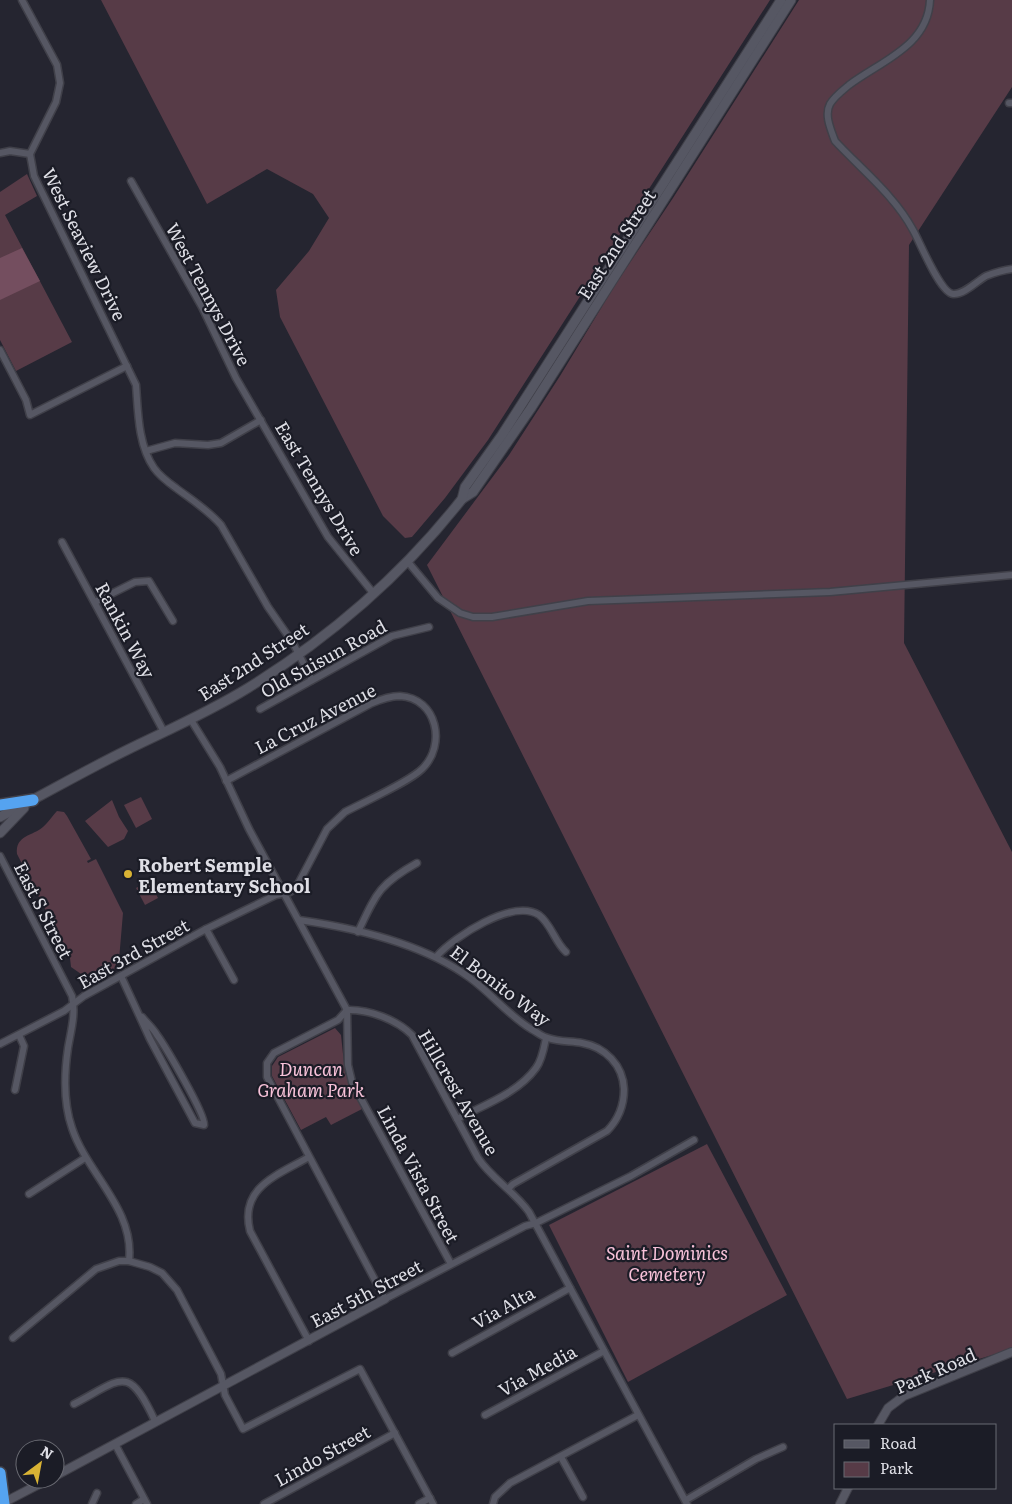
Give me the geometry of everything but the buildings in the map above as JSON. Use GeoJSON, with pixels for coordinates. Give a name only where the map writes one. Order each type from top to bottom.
{"type":"FeatureCollection","features":[{"type":"Feature","properties":{"kind":"highway"},"geometry":{"type":"LineString","coordinates":[[0,805],[33,800]]}},
{"type":"Feature","properties":{"kind":"highway"},"geometry":{"type":"LineString","coordinates":[[0,1474],[3,1504]]}},
{"type":"Feature","properties":{"kind":"main road","name":"East 2nd Street"},"geometry":{"type":"LineString","coordinates":[[462,498],[465,488],[502,435],[780,0]]}},
{"type":"Feature","properties":{"kind":"main road","name":"East 2nd Street"},"geometry":{"type":"LineString","coordinates":[[0,817],[164,732],[191,720],[249,688],[374,594],[408,562],[462,498],[472,492],[531,408],[791,0]]}},
{"type":"Feature","properties":{"kind":"main road"},"geometry":{"type":"LineString","coordinates":[[0,833],[33,800]]}},
{"type":"Feature","properties":{"kind":"street","name":"West Seaview Drive"},"geometry":{"type":"LineString","coordinates":[[22,0],[57,66],[60,83],[56,102],[30,154],[34,176],[41,194],[136,385],[139,422],[146,451],[154,468],[176,488],[212,514],[230,537],[246,571],[298,653],[312,680]]}},
{"type":"Feature","properties":{"kind":"street"},"geometry":{"type":"LineString","coordinates":[[930,0],[926,25],[913,42],[850,85],[830,104],[828,116],[830,129],[835,141],[891,198],[911,226],[938,281],[949,293],[961,292],[986,276],[1012,269]]}},
{"type":"Feature","properties":{"kind":"street"},"geometry":{"type":"LineString","coordinates":[[0,153],[10,151],[30,154]]}},
{"type":"Feature","properties":{"kind":"street","name":"West Tennys Drive"},"geometry":{"type":"LineString","coordinates":[[131,181],[202,307],[224,354],[261,420]]}},
{"type":"Feature","properties":{"kind":"street"},"geometry":{"type":"LineString","coordinates":[[0,350],[26,400],[30,415],[127,366]]}},
{"type":"Feature","properties":{"kind":"street"},"geometry":{"type":"LineString","coordinates":[[146,451],[175,443],[208,445],[221,443],[261,420]]}},
{"type":"Feature","properties":{"kind":"street","name":"East Tennys Drive"},"geometry":{"type":"LineString","coordinates":[[261,420],[328,537],[374,594]]}},
{"type":"Feature","properties":{"kind":"street","name":"Rankin Way"},"geometry":{"type":"LineString","coordinates":[[62,542],[164,732]]}},
{"type":"Feature","properties":{"kind":"street"},"geometry":{"type":"LineString","coordinates":[[408,562],[438,598],[456,610],[473,617],[492,617],[598,601],[830,592],[1012,575]]}},
{"type":"Feature","properties":{"kind":"street"},"geometry":{"type":"LineString","coordinates":[[95,602],[135,582],[149,581],[173,621]]}},
{"type":"Feature","properties":{"kind":"street","name":"Old Suisun Road"},"geometry":{"type":"LineString","coordinates":[[260,709],[392,636],[429,627]]}},
{"type":"Feature","properties":{"kind":"street","name":"La Cruz Avenue"},"geometry":{"type":"LineString","coordinates":[[226,780],[370,704],[388,697],[400,696],[412,699],[423,705],[431,715],[437,739],[430,758],[422,769],[335,820],[320,838],[298,885],[290,892],[284,894]]}},
{"type":"Feature","properties":{"kind":"street"},"geometry":{"type":"LineString","coordinates":[[191,720],[226,780],[284,894],[347,1010],[338,1020],[274,1053],[267,1063],[267,1077],[386,1300]]}},
{"type":"Feature","properties":{"kind":"street","name":"East S Street"},"geometry":{"type":"LineString","coordinates":[[0,856],[72,996],[74,1004]]}},
{"type":"Feature","properties":{"kind":"street"},"geometry":{"type":"LineString","coordinates":[[358,932],[377,893],[388,880],[417,863]]}},
{"type":"Feature","properties":{"kind":"street","name":"East 3rd Street"},"geometry":{"type":"LineString","coordinates":[[0,1044],[206,929],[276,895],[284,894]]}},
{"type":"Feature","properties":{"kind":"street"},"geometry":{"type":"LineString","coordinates":[[437,956],[448,943],[511,911],[522,911],[538,915],[544,920],[560,947],[566,952]]}},
{"type":"Feature","properties":{"kind":"street","name":"El Bonito Way"},"geometry":{"type":"LineString","coordinates":[[299,920],[358,932],[437,956],[470,978],[517,1020],[546,1038],[597,1047],[618,1065],[624,1080],[624,1099],[614,1124],[607,1131],[509,1188]]}},
{"type":"Feature","properties":{"kind":"street"},"geometry":{"type":"LineString","coordinates":[[206,929],[234,980]]}},
{"type":"Feature","properties":{"kind":"street"},"geometry":{"type":"LineString","coordinates":[[121,976],[142,1017],[150,1039],[195,1123],[204,1125],[204,1117],[162,1042],[142,1017]]}},
{"type":"Feature","properties":{"kind":"street"},"geometry":{"type":"LineString","coordinates":[[74,1004],[75,1011],[66,1066],[66,1097],[71,1126],[84,1158],[117,1206],[126,1226],[131,1247],[129,1261]]}},
{"type":"Feature","properties":{"kind":"street","name":"Hillcrest Avenue"},"geometry":{"type":"LineString","coordinates":[[347,1010],[355,1010],[390,1020],[405,1028],[420,1047],[482,1165],[521,1200],[536,1223],[686,1502]]}},
{"type":"Feature","properties":{"kind":"street","name":"Linda Vista Street"},"geometry":{"type":"LineString","coordinates":[[347,1010],[348,1065],[352,1082],[451,1264]]}},
{"type":"Feature","properties":{"kind":"street"},"geometry":{"type":"LineString","coordinates":[[15,1090],[24,1046],[24,1041],[19,1035]]}},
{"type":"Feature","properties":{"kind":"street"},"geometry":{"type":"LineString","coordinates":[[457,1119],[508,1093],[524,1081],[540,1061],[546,1038]]}},
{"type":"Feature","properties":{"kind":"street","name":"East 5th Street"},"geometry":{"type":"LineString","coordinates":[[65,1471],[451,1264],[525,1226],[536,1223],[620,1182],[694,1140]]}},
{"type":"Feature","properties":{"kind":"street"},"geometry":{"type":"LineString","coordinates":[[309,1157],[259,1188],[249,1204],[248,1216],[250,1231],[309,1341]]}},
{"type":"Feature","properties":{"kind":"street"},"geometry":{"type":"LineString","coordinates":[[29,1194],[84,1158]]}},
{"type":"Feature","properties":{"kind":"street"},"geometry":{"type":"LineString","coordinates":[[13,1338],[96,1269],[109,1264],[129,1261],[150,1267],[171,1281],[221,1374],[225,1396],[243,1429],[360,1369],[431,1501],[419,1504]]}},
{"type":"Feature","properties":{"kind":"street","name":"Via Alta"},"geometry":{"type":"LineString","coordinates":[[452,1353],[570,1288]]}},
{"type":"Feature","properties":{"kind":"street","name":"Via Media"},"geometry":{"type":"LineString","coordinates":[[485,1415],[604,1351]]}},
{"type":"Feature","properties":{"kind":"street","name":"Park Road"},"geometry":{"type":"LineString","coordinates":[[879,1424],[888,1408],[904,1396],[1012,1352]]}},
{"type":"Feature","properties":{"kind":"street"},"geometry":{"type":"LineString","coordinates":[[74,1404],[116,1381],[124,1381],[139,1389],[155,1421]]}},
{"type":"Feature","properties":{"kind":"street"},"geometry":{"type":"LineString","coordinates":[[492,1504],[495,1497],[510,1483],[638,1415]]}},
{"type":"Feature","properties":{"kind":"street","name":"Lindo Street"},"geometry":{"type":"LineString","coordinates":[[264,1504],[395,1433]]}},
{"type":"Feature","properties":{"kind":"street"},"geometry":{"type":"LineString","coordinates":[[115,1444],[146,1502],[136,1504]]}},
{"type":"Feature","properties":{"kind":"street"},"geometry":{"type":"LineString","coordinates":[[686,1502],[756,1459],[783,1447]]}},
{"type":"Feature","properties":{"kind":"street"},"geometry":{"type":"LineString","coordinates":[[561,1457],[583,1497]]}},
{"type":"Feature","properties":{"kind":"street"},"geometry":{"type":"LineString","coordinates":[[3,1504],[30,1489]]}},
{"type":"Feature","properties":{"kind":"street"},"geometry":{"type":"LineString","coordinates":[[840,1504],[848,1489]]}},
{"type":"Feature","properties":{"kind":"street"},"geometry":{"type":"LineString","coordinates":[[92,1504],[97,1493]]}},
{"type":"Feature","properties":{"kind":"green space"},"geometry":{"type":"Polygon","coordinates":[[[101,0],[770,0],[488,440],[445,498],[412,537],[405,538],[383,516],[280,317],[276,290],[309,251],[329,218],[313,194],[267,169],[207,204],[101,0]]]}},
{"type":"Feature","properties":{"kind":"green space"},"geometry":{"type":"Polygon","coordinates":[[[799,0],[1012,0],[1012,87],[909,245],[904,643],[1012,852],[1012,1349],[847,1399],[427,565],[509,455],[615,285],[673,198],[799,0]]]}},
{"type":"Feature","properties":{"kind":"green space"},"geometry":{"type":"Polygon","coordinates":[[[27,174],[37,196],[5,215],[72,342],[16,371],[0,340],[0,192],[27,174]]]}},
{"type":"Feature","properties":{"kind":"green space"},"geometry":{"type":"Polygon","coordinates":[[[141,797],[152,819],[136,828],[124,805],[141,797]]]}},
{"type":"Feature","properties":{"kind":"green space"},"geometry":{"type":"Polygon","coordinates":[[[112,800],[119,817],[128,831],[124,839],[108,847],[85,821],[112,800]]]}},
{"type":"Feature","properties":{"kind":"green space"},"geometry":{"type":"Polygon","coordinates":[[[57,811],[64,812],[67,816],[91,859],[87,861],[88,863],[96,859],[123,913],[119,960],[121,967],[87,984],[84,976],[71,967],[70,958],[17,854],[17,848],[22,839],[43,827],[57,811]]]}},
{"type":"Feature","properties":{"kind":"green space"},"geometry":{"type":"Polygon","coordinates":[[[149,881],[158,898],[145,905],[136,888],[149,881]]]}},
{"type":"Feature","properties":{"kind":"green space","name":"Duncan Graham Park"},"geometry":{"type":"Polygon","coordinates":[[[335,1028],[341,1035],[345,1073],[362,1109],[331,1125],[326,1117],[301,1130],[272,1076],[272,1066],[278,1057],[335,1028]]]}},
{"type":"Feature","properties":{"kind":"green space","name":"Saint Dominics Cemetery"},"geometry":{"type":"Polygon","coordinates":[[[707,1144],[787,1295],[628,1382],[549,1225],[707,1144]]]}},
{"type":"Feature","properties":{"kind":"shaded area"},"geometry":{"type":"Polygon","coordinates":[[[22,248],[40,281],[0,300],[0,258],[22,248]]]}},
{"type":"Feature","properties":{"kind":"place","name":"Robert Semple Elementary School"},"geometry":{"type":"Point","coordinates":[128,874]}}]}
